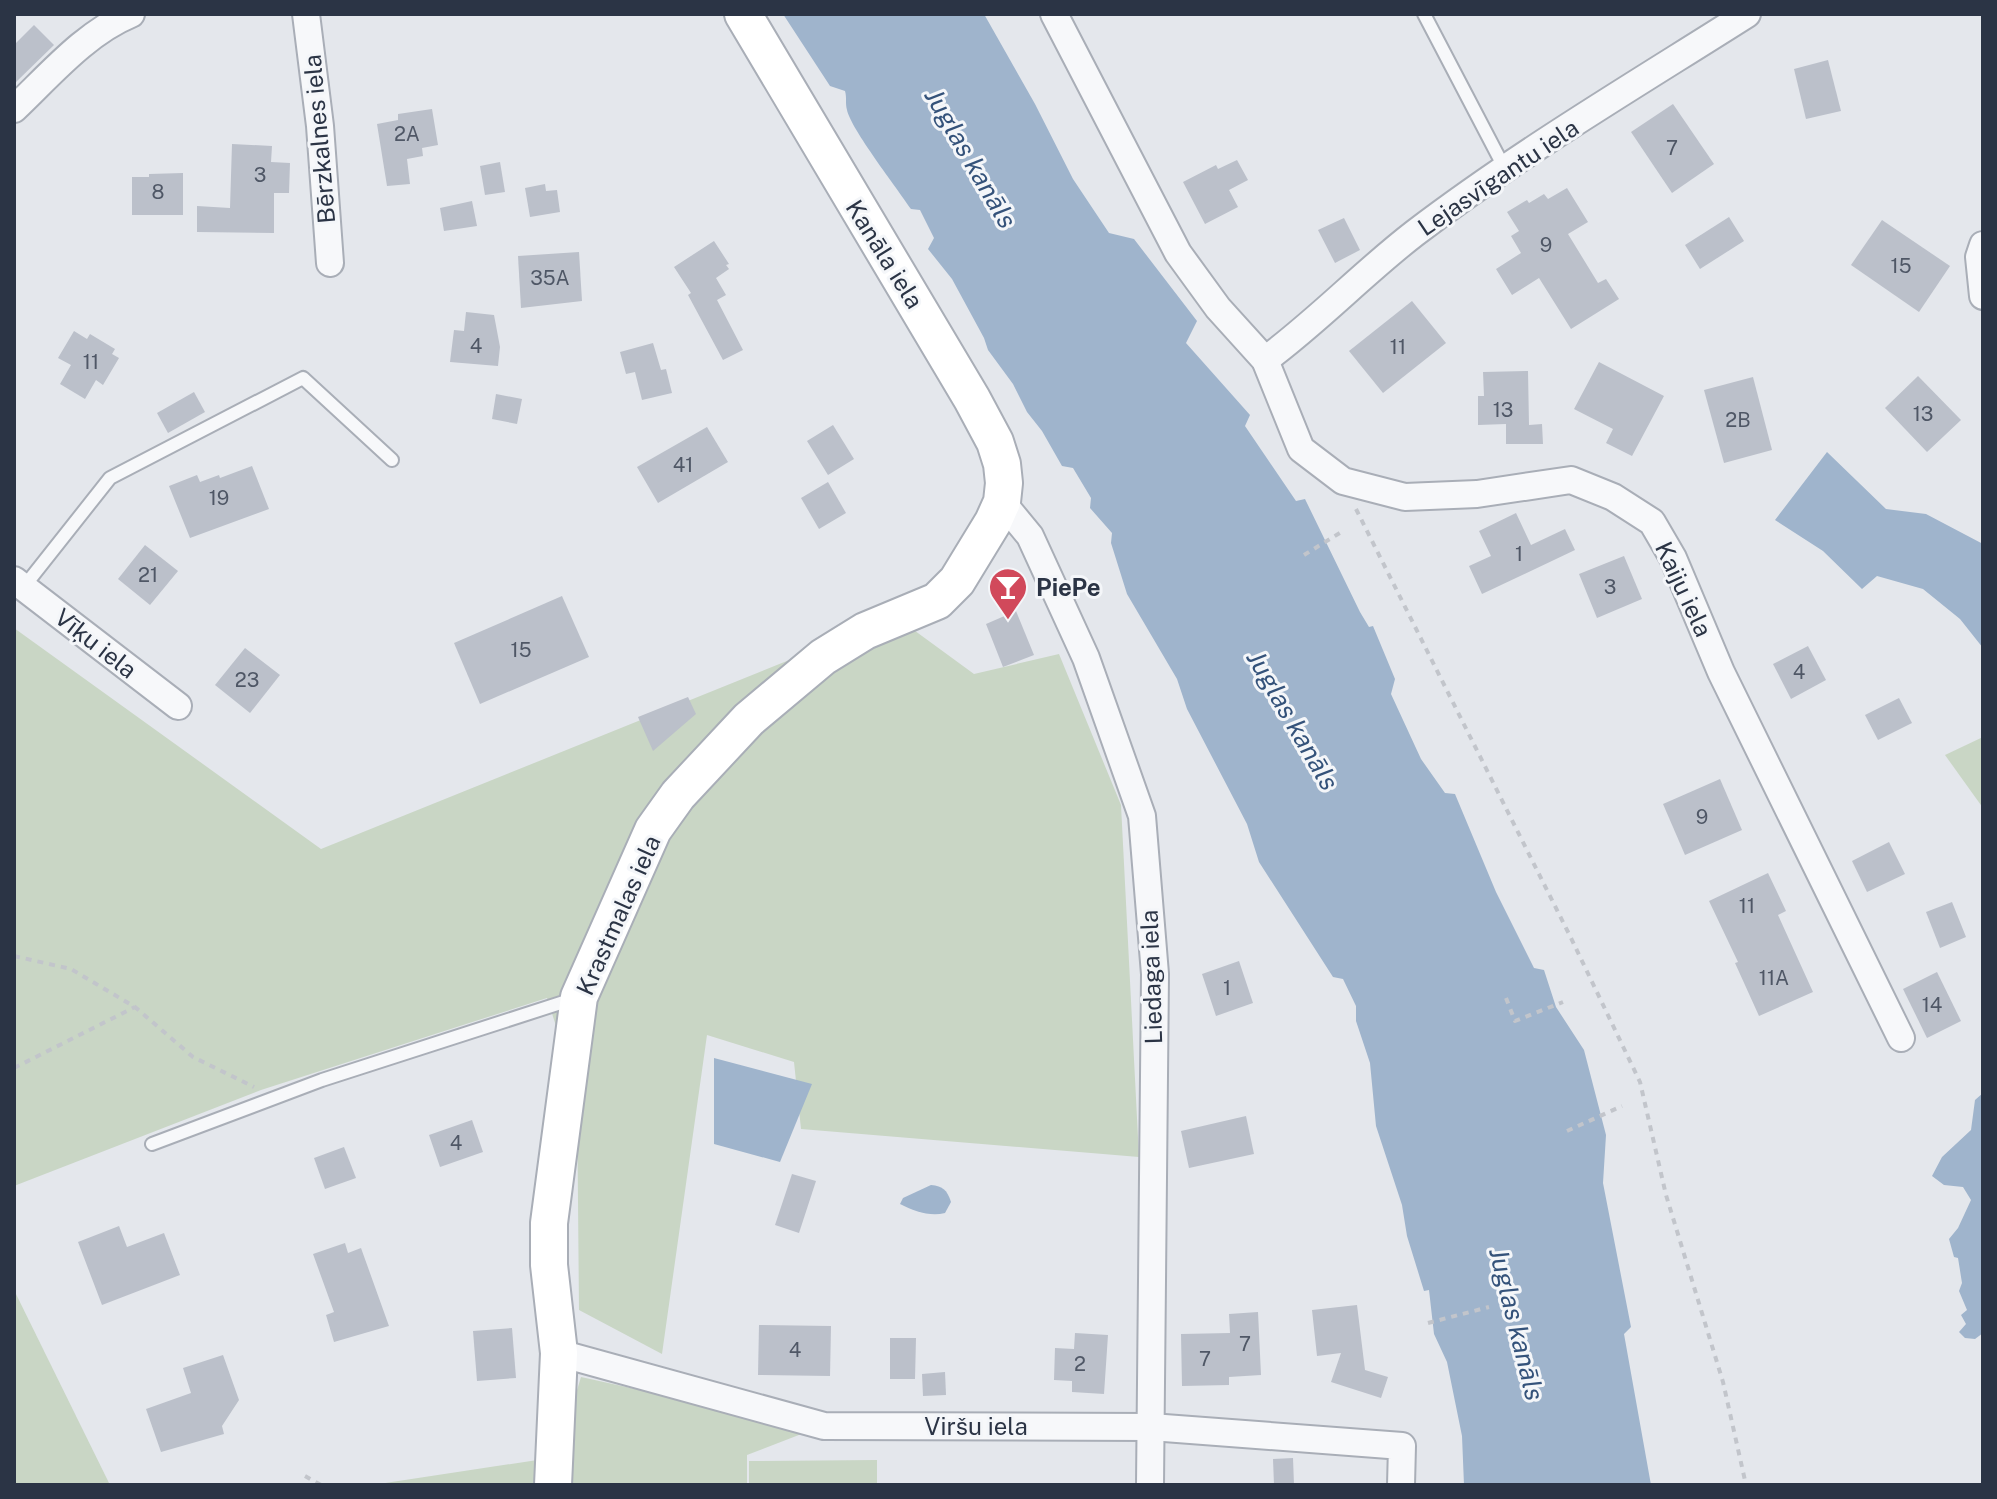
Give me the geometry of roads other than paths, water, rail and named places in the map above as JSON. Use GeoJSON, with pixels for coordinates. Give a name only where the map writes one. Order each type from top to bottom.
{"type":"FeatureCollection","features":[{"type":"Feature","properties":{"kind":"street"},"geometry":{"type":"LineString","coordinates":[[14,109],[76,50],[131,14]]}},
{"type":"Feature","properties":{"kind":"street","name":"Bērzkalnes iela"},"geometry":{"type":"LineString","coordinates":[[306,14],[320,126],[330,263]]}},
{"type":"Feature","properties":{"kind":"street","name":"Kanāla iela"},"geometry":{"type":"LineString","coordinates":[[743,14],[878,244],[939,341],[983,421],[1002,464],[1002,502]]}},
{"type":"Feature","properties":{"kind":"street"},"geometry":{"type":"LineString","coordinates":[[1054,14],[1178,253],[1218,308],[1265,360]]}},
{"type":"Feature","properties":{"kind":"street","name":"Lejasvīgantu iela"},"geometry":{"type":"LineString","coordinates":[[1265,360],[1413,235],[1505,169],[1747,14]]}},
{"type":"Feature","properties":{"kind":"street"},"geometry":{"type":"LineString","coordinates":[[1983,245],[1979,257],[1983,296]]}},
{"type":"Feature","properties":{"kind":"street","name":"Kaiju iela"},"geometry":{"type":"LineString","coordinates":[[1265,360],[1301,449],[1343,481],[1405,497],[1477,494],[1571,480],[1613,497],[1652,522],[1673,558],[1721,672],[1901,1038]]}},
{"type":"Feature","properties":{"kind":"street","name":"Krastmalas iela"},"geometry":{"type":"LineString","coordinates":[[553,1485],[559,1353],[549,1265],[549,1223],[579,997],[653,830],[678,795],[749,719],[823,657],[865,631],[937,601],[957,581],[1002,502]]}},
{"type":"Feature","properties":{"kind":"street","name":"Liedaga iela"},"geometry":{"type":"LineString","coordinates":[[1002,502],[1030,536],[1086,658],[1142,816],[1155,974],[1150,1485]]}},
{"type":"Feature","properties":{"kind":"street","name":"Vīķu iela"},"geometry":{"type":"LineString","coordinates":[[19,584],[178,706]]}},
{"type":"Feature","properties":{"kind":"street","name":"Viršu iela"},"geometry":{"type":"LineString","coordinates":[[559,1353],[824,1426],[1151,1427],[1402,1446],[1401,1485]]}},
{"type":"Feature","properties":{"kind":"lane"},"geometry":{"type":"LineString","coordinates":[[1424,14],[1505,169]]}},
{"type":"Feature","properties":{"kind":"lane"},"geometry":{"type":"LineString","coordinates":[[19,584],[110,478],[303,378],[392,460]]}},
{"type":"Feature","properties":{"kind":"lane"},"geometry":{"type":"LineString","coordinates":[[152,1144],[322,1080],[579,997]]}},
{"type":"Feature","properties":{"kind":"water","name":"Juglas kanāls"},"geometry":{"type":"Polygon","coordinates":[[[783,14],[984,14],[1073,179],[1109,233],[1134,239],[1197,321],[1186,343],[1250,415],[1245,426],[1296,501],[1305,499],[1360,612],[1369,627],[1373,626],[1395,679],[1391,694],[1421,759],[1445,793],[1455,794],[1496,892],[1534,968],[1544,970],[1556,1007],[1584,1050],[1606,1135],[1603,1183],[1631,1327],[1624,1334],[1651,1485],[1464,1485],[1462,1436],[1447,1362],[1434,1334],[1429,1290],[1424,1291],[1407,1236],[1402,1205],[1376,1126],[1370,1063],[1356,1021],[1356,1006],[1343,979],[1333,977],[1259,862],[1247,824],[1187,709],[1177,679],[1127,594],[1111,543],[1112,533],[1090,508],[1091,498],[1073,468],[1062,466],[1013,384],[988,350],[952,279],[928,249],[934,238],[920,210],[911,209],[850,119],[845,91],[830,86],[783,14]]]}},
{"type":"Feature","properties":{"kind":"water"},"geometry":{"type":"Polygon","coordinates":[[[1827,452],[1886,509],[1926,514],[1983,544],[1983,648],[1960,619],[1923,589],[1877,576],[1862,589],[1823,551],[1775,520],[1827,452]]]}},
{"type":"Feature","properties":{"kind":"water"},"geometry":{"type":"Polygon","coordinates":[[[714,1058],[812,1084],[780,1162],[714,1144],[714,1058]]]}},
{"type":"Feature","properties":{"kind":"water"},"geometry":{"type":"Polygon","coordinates":[[[1983,1093],[1983,1333],[1975,1339],[1965,1338],[1959,1332],[1966,1324],[1961,1315],[1967,1310],[1959,1291],[1962,1283],[1958,1258],[1954,1257],[1949,1239],[1958,1228],[1971,1200],[1963,1187],[1944,1185],[1932,1176],[1942,1157],[1971,1130],[1975,1100],[1983,1093]]]}},
{"type":"Feature","properties":{"kind":"water"},"geometry":{"type":"Polygon","coordinates":[[[931,1185],[944,1189],[948,1194],[951,1202],[945,1213],[922,1213],[900,1204],[903,1198],[931,1185]]]}},
{"type":"Feature","properties":{"kind":"place","name":"PiePe"},"geometry":{"type":"Point","coordinates":[1008,621]}}]}
